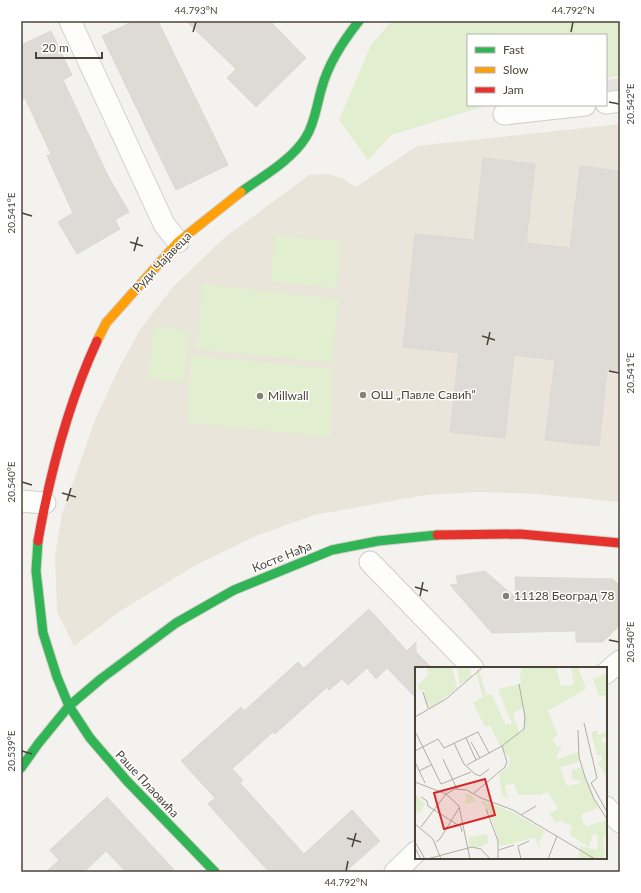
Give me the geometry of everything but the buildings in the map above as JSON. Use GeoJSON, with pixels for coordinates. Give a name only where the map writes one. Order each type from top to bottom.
{"type":"FeatureCollection","features":[{"type":"Feature","properties":{"kind":"street"},"geometry":{"type":"LineString","coordinates":[[70,21],[164,224],[178,242]]}},
{"type":"Feature","properties":{"kind":"street","name":"Руди Чајавеца"},"geometry":{"type":"LineString","coordinates":[[70,706],[57,677],[43,633],[38,603],[36,571],[38,543],[44,503],[58,450],[85,367],[106,324],[128,297],[178,242],[226,203],[295,152],[310,130],[322,86],[332,60],[344,40],[359,21]]}},
{"type":"Feature","properties":{"kind":"street"},"geometry":{"type":"LineString","coordinates":[[607,103],[620,101]]}},
{"type":"Feature","properties":{"kind":"street"},"geometry":{"type":"LineString","coordinates":[[504,114],[576,106]]}},
{"type":"Feature","properties":{"kind":"street"},"geometry":{"type":"LineString","coordinates":[[21,501],[44,503]]}},
{"type":"Feature","properties":{"kind":"street","name":"Косте Нађа"},"geometry":{"type":"LineString","coordinates":[[21,768],[38,744],[70,706],[102,678],[176,623],[234,590],[332,550],[397,538],[450,534],[520,534],[620,543]]}},
{"type":"Feature","properties":{"kind":"street"},"geometry":{"type":"LineString","coordinates":[[370,562],[472,667]]}},
{"type":"Feature","properties":{"kind":"street"},"geometry":{"type":"LineString","coordinates":[[607,672],[620,661]]}},
{"type":"Feature","properties":{"kind":"street","name":"Раше Плаовића"},"geometry":{"type":"LineString","coordinates":[[70,706],[90,738],[127,781],[215,872]]}},
{"type":"Feature","properties":{"kind":"street"},"geometry":{"type":"LineString","coordinates":[[607,808],[620,822]]}},
{"type":"Feature","properties":{"kind":"street"},"geometry":{"type":"LineString","coordinates":[[396,872],[415,853]]}},
{"type":"Feature","properties":{"kind":"shaded area"},"geometry":{"type":"Polygon","coordinates":[[[620,78],[620,90],[608,92],[607,80],[620,78]]]}},
{"type":"Feature","properties":{"kind":"shaded area","name":"ОШ „Павле Савић”"},"geometry":{"type":"Polygon","coordinates":[[[620,124],[620,502],[535,494],[478,492],[426,495],[314,515],[256,536],[196,565],[122,610],[74,646],[57,612],[55,556],[62,514],[95,420],[118,370],[140,330],[173,287],[224,238],[309,175],[327,174],[340,177],[356,187],[417,146],[620,124]]]}},
{"type":"Feature","properties":{"kind":"green space"},"geometry":{"type":"Polygon","coordinates":[[[392,21],[620,21],[620,76],[607,78],[607,34],[467,34],[467,106],[485,106],[391,135],[368,160],[339,120],[371,45],[392,21]]]}},
{"type":"Feature","properties":{"kind":"green space"},"geometry":{"type":"Polygon","coordinates":[[[274,235],[341,241],[337,288],[271,282],[274,235]]]}},
{"type":"Feature","properties":{"kind":"green space"},"geometry":{"type":"Polygon","coordinates":[[[203,284],[339,299],[332,363],[196,349],[203,284]]]}},
{"type":"Feature","properties":{"kind":"green space"},"geometry":{"type":"Polygon","coordinates":[[[154,326],[190,331],[183,383],[147,379],[154,326]]]}},
{"type":"Feature","properties":{"kind":"green space","name":"Millwall"},"geometry":{"type":"Polygon","coordinates":[[[191,355],[334,369],[330,437],[186,423],[191,355]]]}},
{"type":"Feature","properties":{"kind":"traffic: fast"},"geometry":{"type":"LineString","coordinates":[[241,192],[268,174],[285,160],[306,137],[314,119],[328,69],[347,36],[359,21]]}},
{"type":"Feature","properties":{"kind":"traffic: fast"},"geometry":{"type":"LineString","coordinates":[[21,768],[38,744],[69,706],[102,678],[176,623],[234,590],[332,550],[378,541],[437,535]]}},
{"type":"Feature","properties":{"kind":"traffic: fast"},"geometry":{"type":"LineString","coordinates":[[38,541],[36,571],[43,633],[57,677],[69,706],[90,738],[127,781],[215,872]]}},
{"type":"Feature","properties":{"kind":"traffic: slow"},"geometry":{"type":"LineString","coordinates":[[97,341],[106,323],[178,242],[241,192]]}},
{"type":"Feature","properties":{"kind":"traffic: jam"},"geometry":{"type":"LineString","coordinates":[[38,541],[48,490],[61,439],[77,389],[97,341]]}},
{"type":"Feature","properties":{"kind":"traffic: jam"},"geometry":{"type":"LineString","coordinates":[[437,535],[520,534],[620,543]]}},
{"type":"Feature","properties":{"kind":"place","name":"ОШ „Павле Савић”"},"geometry":{"type":"Point","coordinates":[363,395]}},
{"type":"Feature","properties":{"kind":"place","name":"Millwall"},"geometry":{"type":"Point","coordinates":[260,396]}},
{"type":"Feature","properties":{"kind":"place","name":"11128 Београд 78"},"geometry":{"type":"Point","coordinates":[506,596]}}]}
